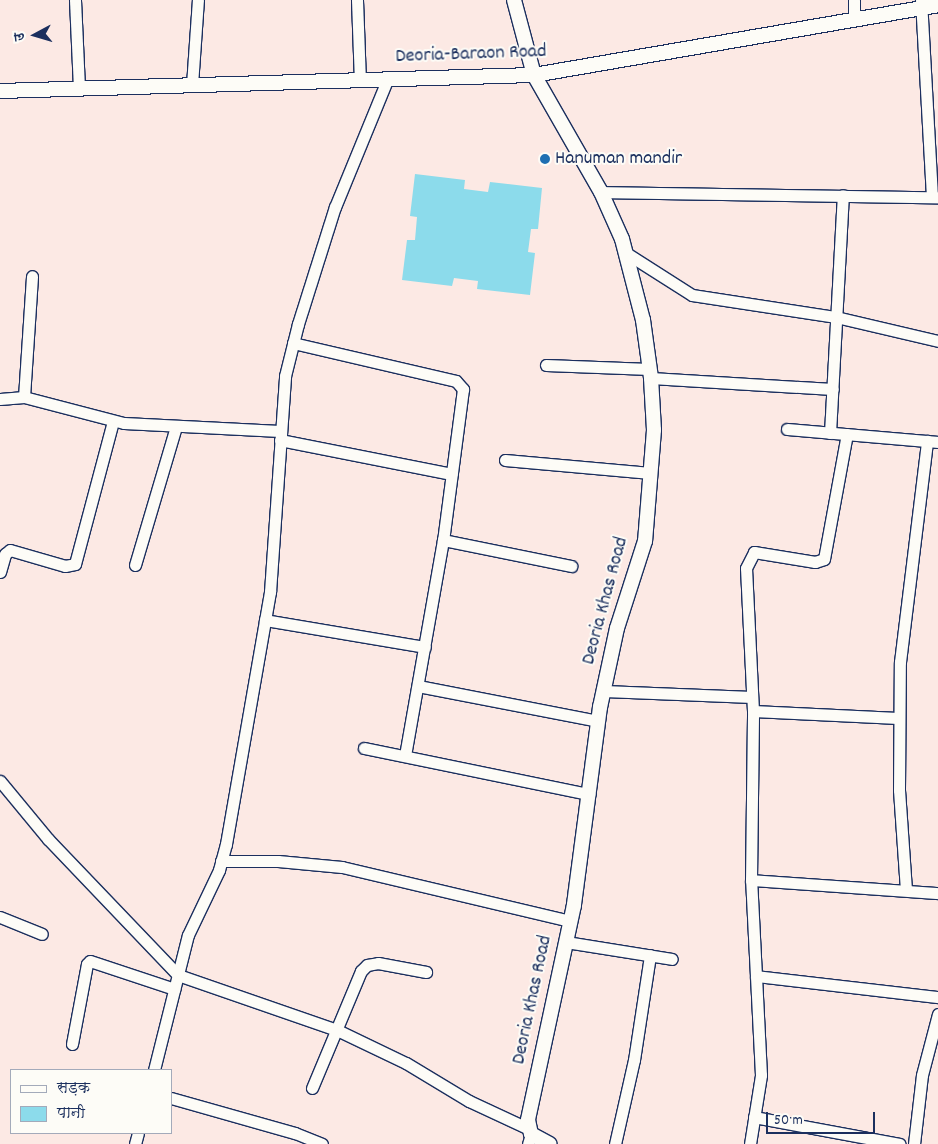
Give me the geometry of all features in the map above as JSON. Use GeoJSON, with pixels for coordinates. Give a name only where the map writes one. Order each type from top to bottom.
{"type":"FeatureCollection","features":[{"type":"Feature","properties":{"kind":"street"},"geometry":{"type":"LineString","coordinates":[[75,0],[79,88]]}},
{"type":"Feature","properties":{"kind":"street"},"geometry":{"type":"LineString","coordinates":[[192,85],[198,0]]}},
{"type":"Feature","properties":{"kind":"street"},"geometry":{"type":"LineString","coordinates":[[357,0],[360,80]]}},
{"type":"Feature","properties":{"kind":"street","name":"Deoria Khas Road"},"geometry":{"type":"LineString","coordinates":[[514,0],[534,75],[601,192],[626,254],[643,320],[651,374],[654,430],[645,541],[617,628],[598,721],[570,921],[529,1135]]}},
{"type":"Feature","properties":{"kind":"street"},"geometry":{"type":"LineString","coordinates":[[854,0],[854,20]]}},
{"type":"Feature","properties":{"kind":"street"},"geometry":{"type":"LineString","coordinates":[[601,192],[935,197],[921,4]]}},
{"type":"Feature","properties":{"kind":"street","name":"Deoria-Baraon Road"},"geometry":{"type":"LineString","coordinates":[[0,91],[534,75],[854,20],[921,4],[938,5]]}},
{"type":"Feature","properties":{"kind":"street"},"geometry":{"type":"LineString","coordinates":[[154,1069],[188,935],[221,861],[270,592],[280,436],[286,376],[293,343],[335,208],[388,78]]}},
{"type":"Feature","properties":{"kind":"street"},"geometry":{"type":"LineString","coordinates":[[830,433],[843,195]]}},
{"type":"Feature","properties":{"kind":"street"},"geometry":{"type":"LineString","coordinates":[[626,254],[692,295],[836,317],[938,340]]}},
{"type":"Feature","properties":{"kind":"street"},"geometry":{"type":"LineString","coordinates":[[24,397],[32,276]]}},
{"type":"Feature","properties":{"kind":"street"},"geometry":{"type":"LineString","coordinates":[[293,343],[461,385],[463,395],[443,540],[405,756]]}},
{"type":"Feature","properties":{"kind":"street"},"geometry":{"type":"LineString","coordinates":[[546,365],[833,389]]}},
{"type":"Feature","properties":{"kind":"street"},"geometry":{"type":"LineString","coordinates":[[0,399],[24,397],[113,421],[280,436],[452,474]]}},
{"type":"Feature","properties":{"kind":"street"},"geometry":{"type":"LineString","coordinates":[[0,572],[5,554],[10,550],[65,566],[75,564],[113,421]]}},
{"type":"Feature","properties":{"kind":"street"},"geometry":{"type":"LineString","coordinates":[[134,565],[176,426]]}},
{"type":"Feature","properties":{"kind":"street"},"geometry":{"type":"LineString","coordinates":[[787,429],[932,442],[904,624],[898,718],[899,790],[906,890]]}},
{"type":"Feature","properties":{"kind":"street"},"geometry":{"type":"LineString","coordinates":[[750,1144],[762,1075],[751,880],[752,697],[748,560],[754,552],[815,562],[824,559],[848,434]]}},
{"type":"Feature","properties":{"kind":"street"},"geometry":{"type":"LineString","coordinates":[[505,460],[650,473]]}},
{"type":"Feature","properties":{"kind":"street"},"geometry":{"type":"LineString","coordinates":[[443,540],[571,566]]}},
{"type":"Feature","properties":{"kind":"street"},"geometry":{"type":"LineString","coordinates":[[265,620],[425,647]]}},
{"type":"Feature","properties":{"kind":"street"},"geometry":{"type":"LineString","coordinates":[[418,686],[598,721]]}},
{"type":"Feature","properties":{"kind":"street"},"geometry":{"type":"LineString","coordinates":[[604,691],[752,697]]}},
{"type":"Feature","properties":{"kind":"street"},"geometry":{"type":"LineString","coordinates":[[752,711],[898,718]]}},
{"type":"Feature","properties":{"kind":"street"},"geometry":{"type":"LineString","coordinates":[[364,748],[589,794]]}},
{"type":"Feature","properties":{"kind":"street"},"geometry":{"type":"LineString","coordinates":[[0,781],[48,839],[178,975],[336,1030],[406,1063],[529,1135],[550,1144]]}},
{"type":"Feature","properties":{"kind":"street"},"geometry":{"type":"LineString","coordinates":[[221,861],[278,861],[342,866],[570,921]]}},
{"type":"Feature","properties":{"kind":"street"},"geometry":{"type":"LineString","coordinates":[[751,880],[938,893]]}},
{"type":"Feature","properties":{"kind":"street"},"geometry":{"type":"LineString","coordinates":[[0,917],[42,934]]}},
{"type":"Feature","properties":{"kind":"street"},"geometry":{"type":"LineString","coordinates":[[566,942],[672,959]]}},
{"type":"Feature","properties":{"kind":"street"},"geometry":{"type":"LineString","coordinates":[[615,1144],[634,1060],[650,955]]}},
{"type":"Feature","properties":{"kind":"street"},"geometry":{"type":"LineString","coordinates":[[72,1044],[87,964],[90,961],[174,989]]}},
{"type":"Feature","properties":{"kind":"street"},"geometry":{"type":"LineString","coordinates":[[312,1088],[361,971],[367,965],[378,963],[426,972]]}},
{"type":"Feature","properties":{"kind":"street"},"geometry":{"type":"LineString","coordinates":[[756,976],[938,997]]}},
{"type":"Feature","properties":{"kind":"street"},"geometry":{"type":"LineString","coordinates":[[914,1144],[922,1075],[938,1014]]}},
{"type":"Feature","properties":{"kind":"street"},"geometry":{"type":"LineString","coordinates":[[172,1098],[295,1133],[322,1144]]}},
{"type":"Feature","properties":{"kind":"street"},"geometry":{"type":"LineString","coordinates":[[754,1117],[900,1144]]}},
{"type":"Feature","properties":{"kind":"water"},"geometry":{"type":"Polygon","coordinates":[[[415,174],[465,180],[464,189],[488,192],[490,182],[542,188],[538,229],[531,229],[528,252],[535,253],[530,295],[477,289],[478,281],[454,278],[452,286],[402,280],[407,240],[415,240],[417,217],[410,216],[415,174]]]}},
{"type":"Feature","properties":{"kind":"place","name":"Hanuman mandir"},"geometry":{"type":"Point","coordinates":[545,159]}}]}
